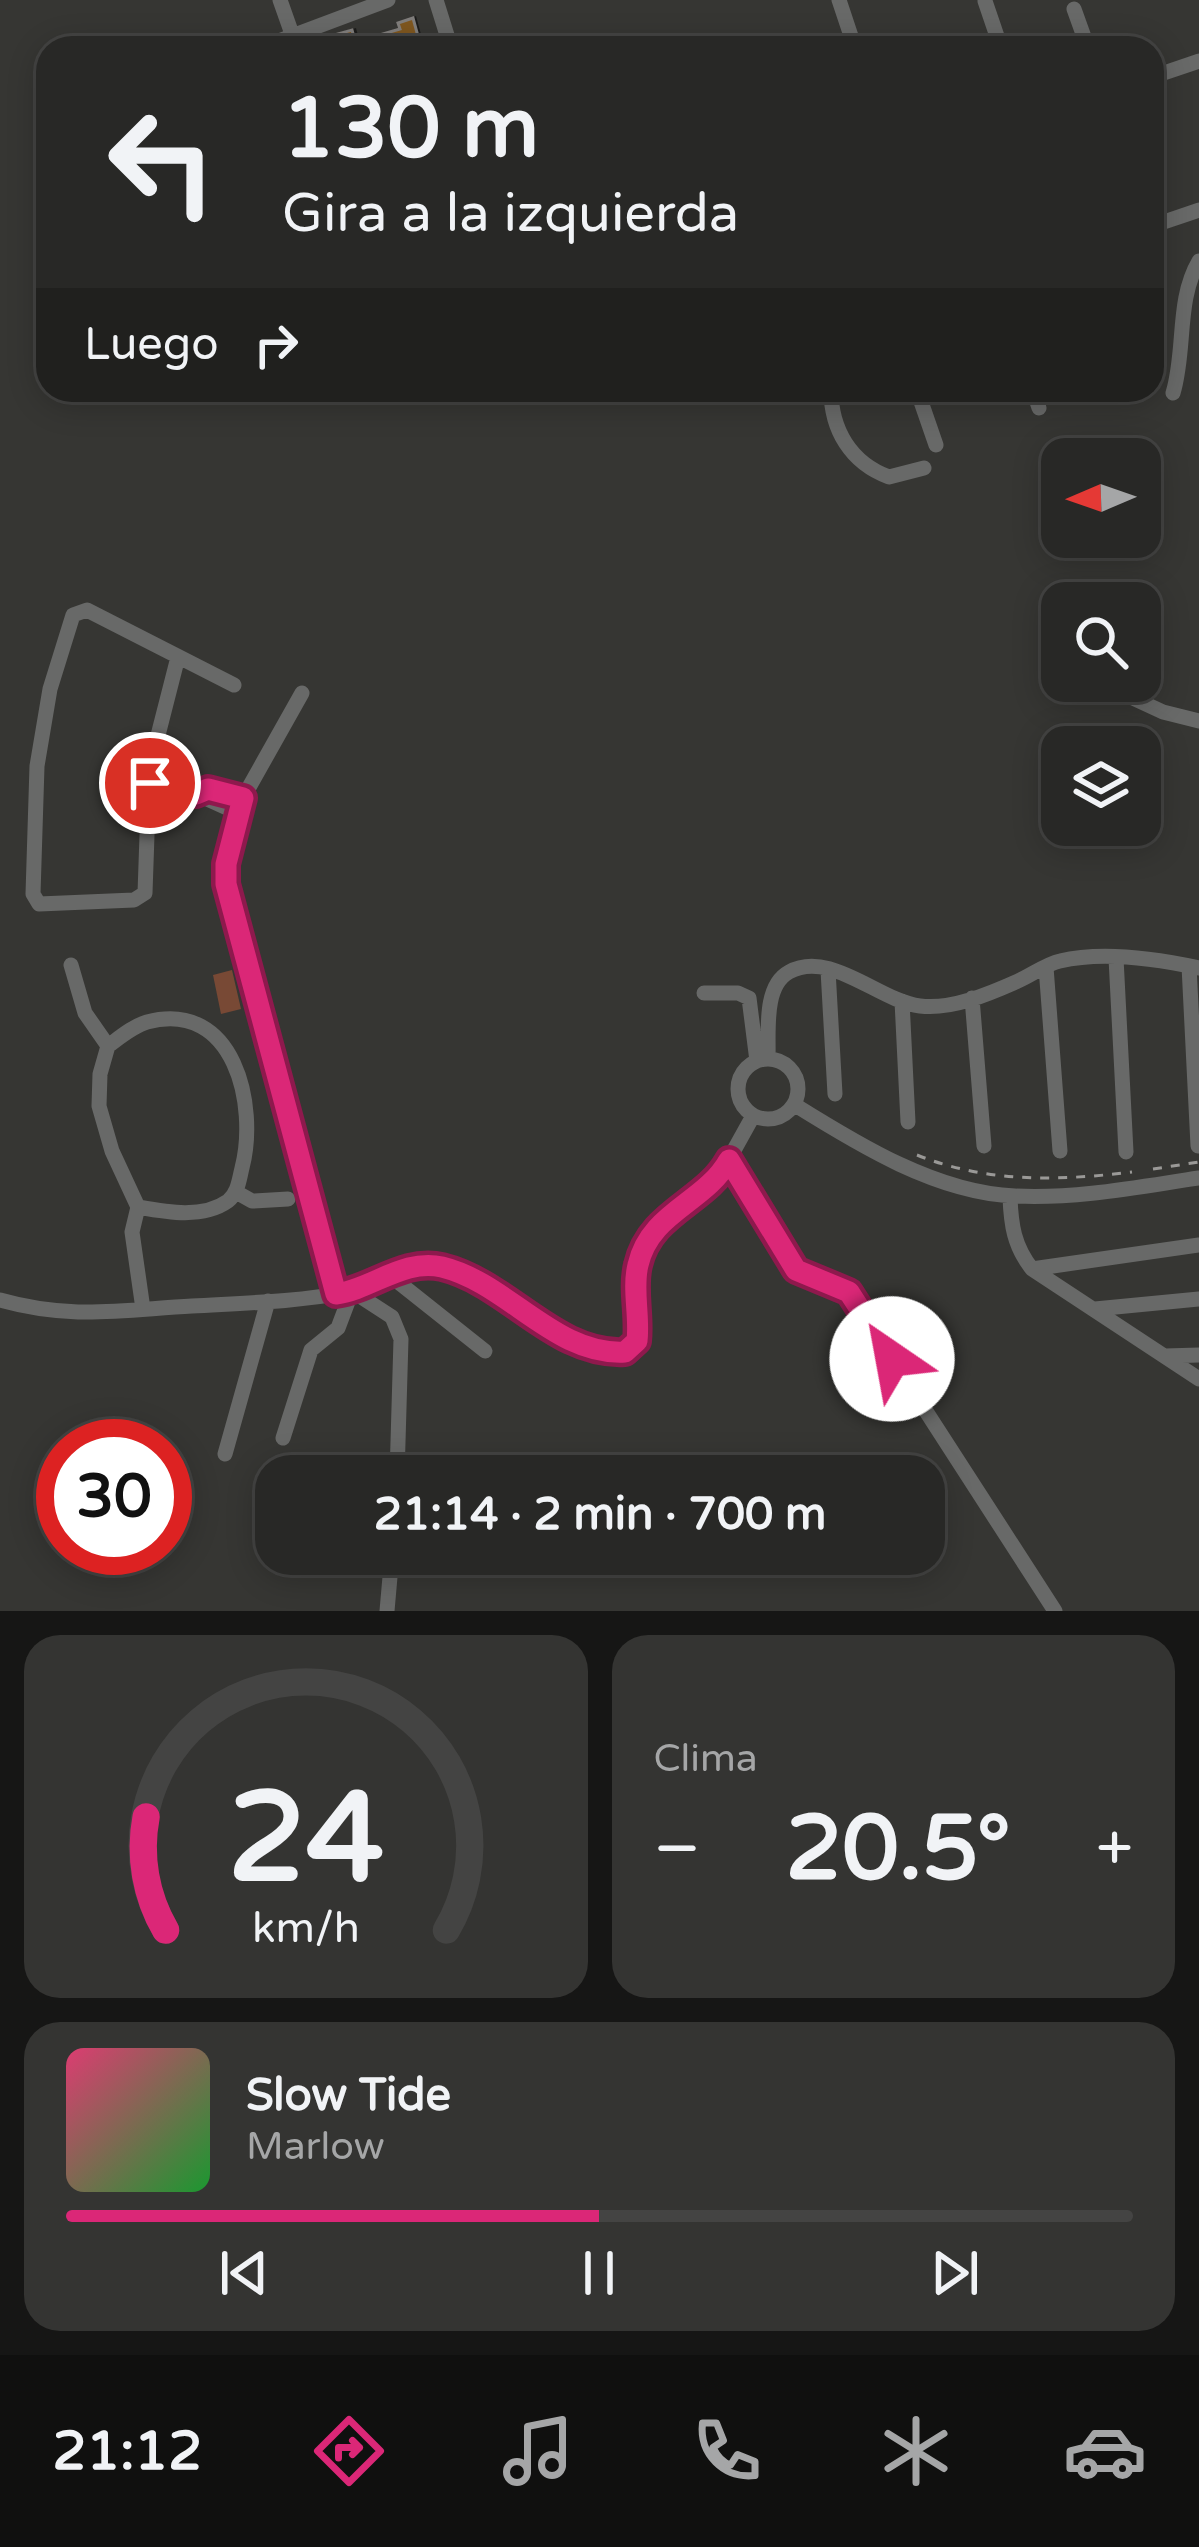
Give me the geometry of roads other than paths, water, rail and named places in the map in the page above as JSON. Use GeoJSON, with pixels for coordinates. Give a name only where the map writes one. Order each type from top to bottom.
{"type":"FeatureCollection","features":[{"type":"Feature","properties":{"kind":"street"},"geometry":{"type":"LineString","coordinates":[[280,0],[292,34]]}},
{"type":"Feature","properties":{"kind":"street"},"geometry":{"type":"LineString","coordinates":[[287,36],[388,0]]}},
{"type":"Feature","properties":{"kind":"street"},"geometry":{"type":"LineString","coordinates":[[436,0],[447,36]]}},
{"type":"Feature","properties":{"kind":"street"},"geometry":{"type":"LineString","coordinates":[[839,0],[851,36]]}},
{"type":"Feature","properties":{"kind":"street"},"geometry":{"type":"LineString","coordinates":[[986,1],[997,36]]}},
{"type":"Feature","properties":{"kind":"street"},"geometry":{"type":"LineString","coordinates":[[1074,9],[1084,36]]}},
{"type":"Feature","properties":{"kind":"street"},"geometry":{"type":"LineString","coordinates":[[1164,73],[1199,61]]}},
{"type":"Feature","properties":{"kind":"street"},"geometry":{"type":"LineString","coordinates":[[1164,222],[1199,210]]}},
{"type":"Feature","properties":{"kind":"street"},"geometry":{"type":"LineString","coordinates":[[1173,393],[1181,368],[1186,289],[1199,261]]}},
{"type":"Feature","properties":{"kind":"street"},"geometry":{"type":"LineString","coordinates":[[832,402],[835,423],[855,457],[889,477],[924,468]]}},
{"type":"Feature","properties":{"kind":"street"},"geometry":{"type":"LineString","coordinates":[[921,402],[936,446]]}},
{"type":"Feature","properties":{"kind":"street"},"geometry":{"type":"LineString","coordinates":[[1037,402],[1039,408]]}},
{"type":"Feature","properties":{"kind":"street"},"geometry":{"type":"LineString","coordinates":[[178,657],[155,747],[148,886],[143,896],[45,906],[37,902],[33,892],[37,766],[50,689],[73,615],[87,610],[234,685]]}},
{"type":"Feature","properties":{"kind":"street"},"geometry":{"type":"LineString","coordinates":[[283,1438],[311,1350],[338,1328],[344,1293],[226,884],[226,864],[241,806],[302,693]]}},
{"type":"Feature","properties":{"kind":"street"},"geometry":{"type":"LineString","coordinates":[[1141,702],[1199,722]]}},
{"type":"Feature","properties":{"kind":"street"},"geometry":{"type":"LineString","coordinates":[[150,783],[196,794],[208,789],[241,806]]}},
{"type":"Feature","properties":{"kind":"street"},"geometry":{"type":"LineString","coordinates":[[1116,958],[1126,1152]]}},
{"type":"Feature","properties":{"kind":"street"},"geometry":{"type":"LineString","coordinates":[[763,1059],[791,1069],[799,1092],[795,1105],[777,1119],[753,1117],[738,1088],[741,1076],[763,1059],[777,985],[786,973],[810,965],[921,1006],[972,998],[1059,961],[1116,958],[1194,967],[1198,1146]]}},
{"type":"Feature","properties":{"kind":"street"},"geometry":{"type":"LineString","coordinates":[[71,965],[85,1013],[107,1046]]}},
{"type":"Feature","properties":{"kind":"street"},"geometry":{"type":"LineString","coordinates":[[1046,967],[1060,1151]]}},
{"type":"Feature","properties":{"kind":"street"},"geometry":{"type":"LineString","coordinates":[[828,970],[835,1094]]}},
{"type":"Feature","properties":{"kind":"street"},"geometry":{"type":"LineString","coordinates":[[704,993],[738,993],[749,998],[763,1059]]}},
{"type":"Feature","properties":{"kind":"street"},"geometry":{"type":"LineString","coordinates":[[972,998],[984,1146]]}},
{"type":"Feature","properties":{"kind":"street"},"geometry":{"type":"LineString","coordinates":[[902,1001],[908,1122]]}},
{"type":"Feature","properties":{"kind":"street"},"geometry":{"type":"LineString","coordinates":[[138,1207],[186,1213],[225,1204],[236,1192],[250,1125],[243,1083],[225,1048],[200,1028],[147,1022],[107,1046],[100,1074],[99,1106],[112,1151],[138,1207],[132,1232],[143,1309]]}},
{"type":"Feature","properties":{"kind":"street"},"geometry":{"type":"LineString","coordinates":[[795,1105],[899,1162],[952,1184],[1010,1196],[1067,1196],[1199,1178]]}},
{"type":"Feature","properties":{"kind":"street"},"geometry":{"type":"LineString","coordinates":[[0,1300],[48,1313],[268,1301],[344,1293],[388,1274],[440,1266],[492,1288],[587,1349],[625,1352],[637,1341],[637,1268],[649,1239],[669,1214],[718,1179],[753,1117]]}},
{"type":"Feature","properties":{"kind":"street"},"geometry":{"type":"LineString","coordinates":[[729,1160],[796,1270],[849,1292],[1055,1611]]}},
{"type":"Feature","properties":{"kind":"street"},"geometry":{"type":"LineString","coordinates":[[236,1192],[253,1201],[288,1199]]}},
{"type":"Feature","properties":{"kind":"street"},"geometry":{"type":"LineString","coordinates":[[1010,1196],[1019,1253],[1032,1269],[1199,1379]]}},
{"type":"Feature","properties":{"kind":"street"},"geometry":{"type":"LineString","coordinates":[[1032,1269],[1199,1245]]}},
{"type":"Feature","properties":{"kind":"street"},"geometry":{"type":"LineString","coordinates":[[388,1274],[485,1351]]}},
{"type":"Feature","properties":{"kind":"street"},"geometry":{"type":"LineString","coordinates":[[344,1293],[392,1317],[401,1339],[398,1455]]}},
{"type":"Feature","properties":{"kind":"street"},"geometry":{"type":"LineString","coordinates":[[1096,1309],[1199,1299]]}},
{"type":"Feature","properties":{"kind":"street"},"geometry":{"type":"LineString","coordinates":[[225,1454],[268,1301]]}},
{"type":"Feature","properties":{"kind":"street"},"geometry":{"type":"LineString","coordinates":[[1165,1356],[1199,1355]]}},
{"type":"Feature","properties":{"kind":"street"},"geometry":{"type":"LineString","coordinates":[[387,1611],[390,1575]]}}]}
